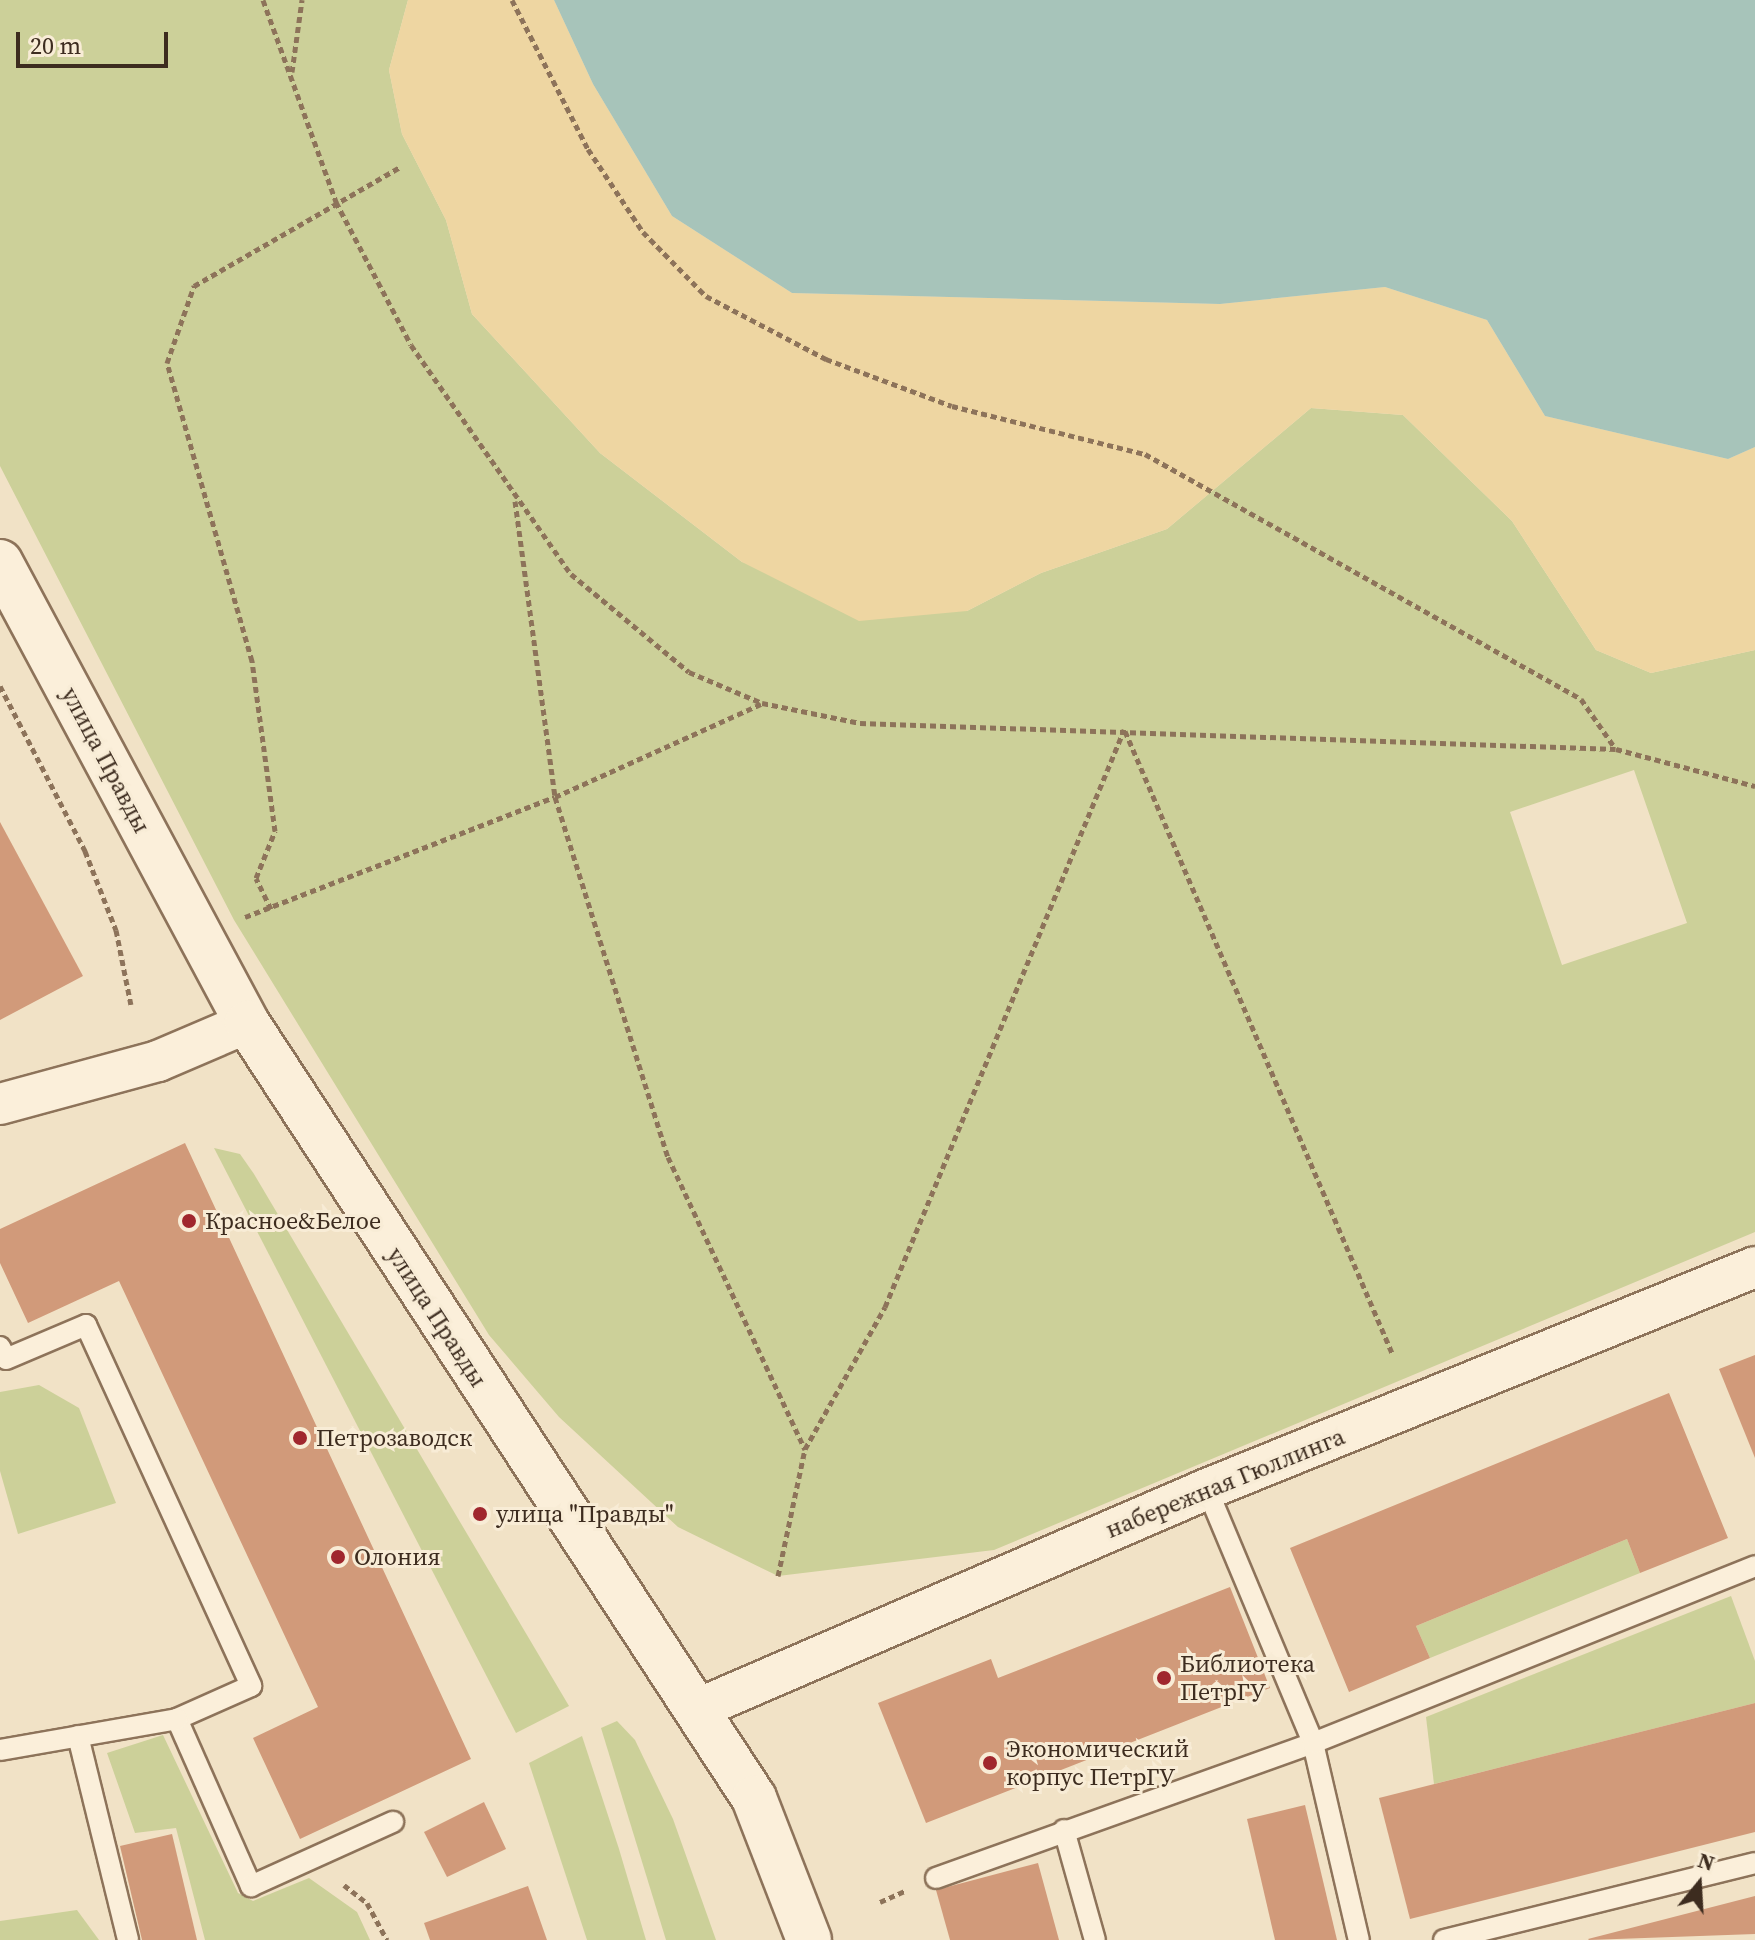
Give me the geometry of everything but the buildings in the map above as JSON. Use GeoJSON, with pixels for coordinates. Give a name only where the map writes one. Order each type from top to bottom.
{"type":"FeatureCollection","features":[{"type":"Feature","properties":{"kind":"main road","name":"улица Правды"},"geometry":{"type":"LineString","coordinates":[[0,562],[247,1023],[700,1708],[754,1798],[809,1940]]}},
{"type":"Feature","properties":{"kind":"street"},"geometry":{"type":"LineString","coordinates":[[0,1104],[158,1061],[247,1023]]}},
{"type":"Feature","properties":{"kind":"street","name":"набережная Гюллинга"},"geometry":{"type":"LineString","coordinates":[[700,1708],[1207,1489],[1755,1267]]}},
{"type":"Feature","properties":{"kind":"lane"},"geometry":{"type":"LineString","coordinates":[[0,1347],[6,1359],[86,1325],[251,1686],[177,1719],[0,1750]]}},
{"type":"Feature","properties":{"kind":"lane"},"geometry":{"type":"LineString","coordinates":[[1207,1489],[1313,1743],[1359,1940]]}},
{"type":"Feature","properties":{"kind":"lane"},"geometry":{"type":"LineString","coordinates":[[936,1878],[1313,1743],[1755,1566]]}},
{"type":"Feature","properties":{"kind":"lane"},"geometry":{"type":"LineString","coordinates":[[177,1719],[251,1886],[393,1822]]}},
{"type":"Feature","properties":{"kind":"lane"},"geometry":{"type":"LineString","coordinates":[[78,1736],[128,1940]]}},
{"type":"Feature","properties":{"kind":"lane"},"geometry":{"type":"LineString","coordinates":[[1064,1830],[1095,1940]]}},
{"type":"Feature","properties":{"kind":"lane"},"geometry":{"type":"LineString","coordinates":[[1444,1940],[1755,1863]]}},
{"type":"Feature","properties":{"kind":"path"},"geometry":{"type":"LineString","coordinates":[[263,0],[292,73],[336,202],[411,345],[515,500],[571,574],[629,629],[689,672],[762,703],[860,723],[1616,749],[1755,786]]}},
{"type":"Feature","properties":{"kind":"path"},"geometry":{"type":"LineString","coordinates":[[292,73],[302,0]]}},
{"type":"Feature","properties":{"kind":"path"},"geometry":{"type":"LineString","coordinates":[[512,0],[588,149],[643,232],[706,296],[826,359],[952,406],[1145,454],[1581,699],[1616,749]]}},
{"type":"Feature","properties":{"kind":"path"},"geometry":{"type":"LineString","coordinates":[[271,909],[256,878],[275,831],[252,661],[167,363],[194,286],[400,167]]}},
{"type":"Feature","properties":{"kind":"path"},"geometry":{"type":"LineString","coordinates":[[515,500],[555,797],[668,1157],[805,1449]]}},
{"type":"Feature","properties":{"kind":"path"},"geometry":{"type":"LineString","coordinates":[[0,686],[85,851],[116,930],[131,1005]]}},
{"type":"Feature","properties":{"kind":"path"},"geometry":{"type":"LineString","coordinates":[[234,920],[271,909],[555,797],[762,703]]}},
{"type":"Feature","properties":{"kind":"path"},"geometry":{"type":"LineString","coordinates":[[1124,730],[1393,1355]]}},
{"type":"Feature","properties":{"kind":"path"},"geometry":{"type":"LineString","coordinates":[[778,1576],[805,1449],[885,1307],[1124,730]]}},
{"type":"Feature","properties":{"kind":"path"},"geometry":{"type":"LineString","coordinates":[[313,1859],[367,1903],[387,1940]]}},
{"type":"Feature","properties":{"kind":"green space"},"geometry":{"type":"Polygon","coordinates":[[[0,0],[408,0],[389,70],[402,134],[446,220],[472,314],[600,453],[742,562],[967,611],[1041,573],[1167,529],[1311,408],[1403,415],[1512,521],[1596,650],[1651,673],[1755,650],[1755,1232],[994,1550],[778,1576],[678,1527],[559,1417],[489,1335],[234,920],[0,466],[0,0]],[[1634,770],[1510,812],[1562,965],[1687,923],[1634,770]]]}},
{"type":"Feature","properties":{"kind":"green space"},"geometry":{"type":"Polygon","coordinates":[[[214,1148],[240,1154],[254,1174],[569,1706],[516,1733],[214,1148]]]}},
{"type":"Feature","properties":{"kind":"green space"},"geometry":{"type":"Polygon","coordinates":[[[39,1385],[79,1408],[116,1503],[18,1534],[0,1471],[0,1392],[39,1385]]]}},
{"type":"Feature","properties":{"kind":"green space"},"geometry":{"type":"Polygon","coordinates":[[[1627,1539],[1640,1573],[1430,1658],[1416,1626],[1627,1539]]]}},
{"type":"Feature","properties":{"kind":"green space"},"geometry":{"type":"Polygon","coordinates":[[[1731,1596],[1755,1661],[1755,1703],[1434,1784],[1426,1717],[1731,1596]]]}},
{"type":"Feature","properties":{"kind":"green space"},"geometry":{"type":"Polygon","coordinates":[[[617,1721],[635,1740],[673,1819],[716,1940],[666,1940],[601,1728],[617,1721]]]}},
{"type":"Feature","properties":{"kind":"green space"},"geometry":{"type":"Polygon","coordinates":[[[163,1735],[238,1893],[253,1901],[309,1878],[357,1912],[370,1940],[205,1940],[176,1828],[135,1833],[107,1753],[163,1735]]]}},
{"type":"Feature","properties":{"kind":"green space"},"geometry":{"type":"Polygon","coordinates":[[[582,1736],[646,1940],[587,1940],[529,1763],[582,1736]]]}},
{"type":"Feature","properties":{"kind":"green space"},"geometry":{"type":"Polygon","coordinates":[[[77,1910],[99,1940],[0,1940],[0,1921],[77,1910]]]}},
{"type":"Feature","properties":{"kind":"sand"},"geometry":{"type":"Polygon","coordinates":[[[408,0],[554,0],[593,84],[672,216],[792,293],[1220,304],[1385,287],[1487,320],[1545,416],[1728,459],[1755,447],[1755,650],[1651,673],[1596,650],[1512,521],[1403,415],[1311,408],[1167,529],[1041,573],[967,611],[859,621],[742,562],[600,453],[472,314],[446,220],[402,134],[389,70],[408,0]]]}},
{"type":"Feature","properties":{"kind":"water"},"geometry":{"type":"Polygon","coordinates":[[[554,0],[1755,0],[1755,447],[1728,459],[1545,416],[1487,320],[1385,287],[1220,304],[792,293],[672,216],[593,84],[554,0]]]}},
{"type":"Feature","properties":{"kind":"place","name":"Красное&Белое"},"geometry":{"type":"Point","coordinates":[189,1221]}},
{"type":"Feature","properties":{"kind":"place","name":"Петрозаводск"},"geometry":{"type":"Point","coordinates":[300,1438]}},
{"type":"Feature","properties":{"kind":"place","name":"улица \"Правды\""},"geometry":{"type":"Point","coordinates":[480,1514]}},
{"type":"Feature","properties":{"kind":"place","name":"Олония"},"geometry":{"type":"Point","coordinates":[338,1557]}},
{"type":"Feature","properties":{"kind":"place","name":"Библиотека ПетрГУ"},"geometry":{"type":"Point","coordinates":[1164,1678]}},
{"type":"Feature","properties":{"kind":"place","name":"Экономический корпус ПетрГУ"},"geometry":{"type":"Point","coordinates":[990,1763]}}]}
